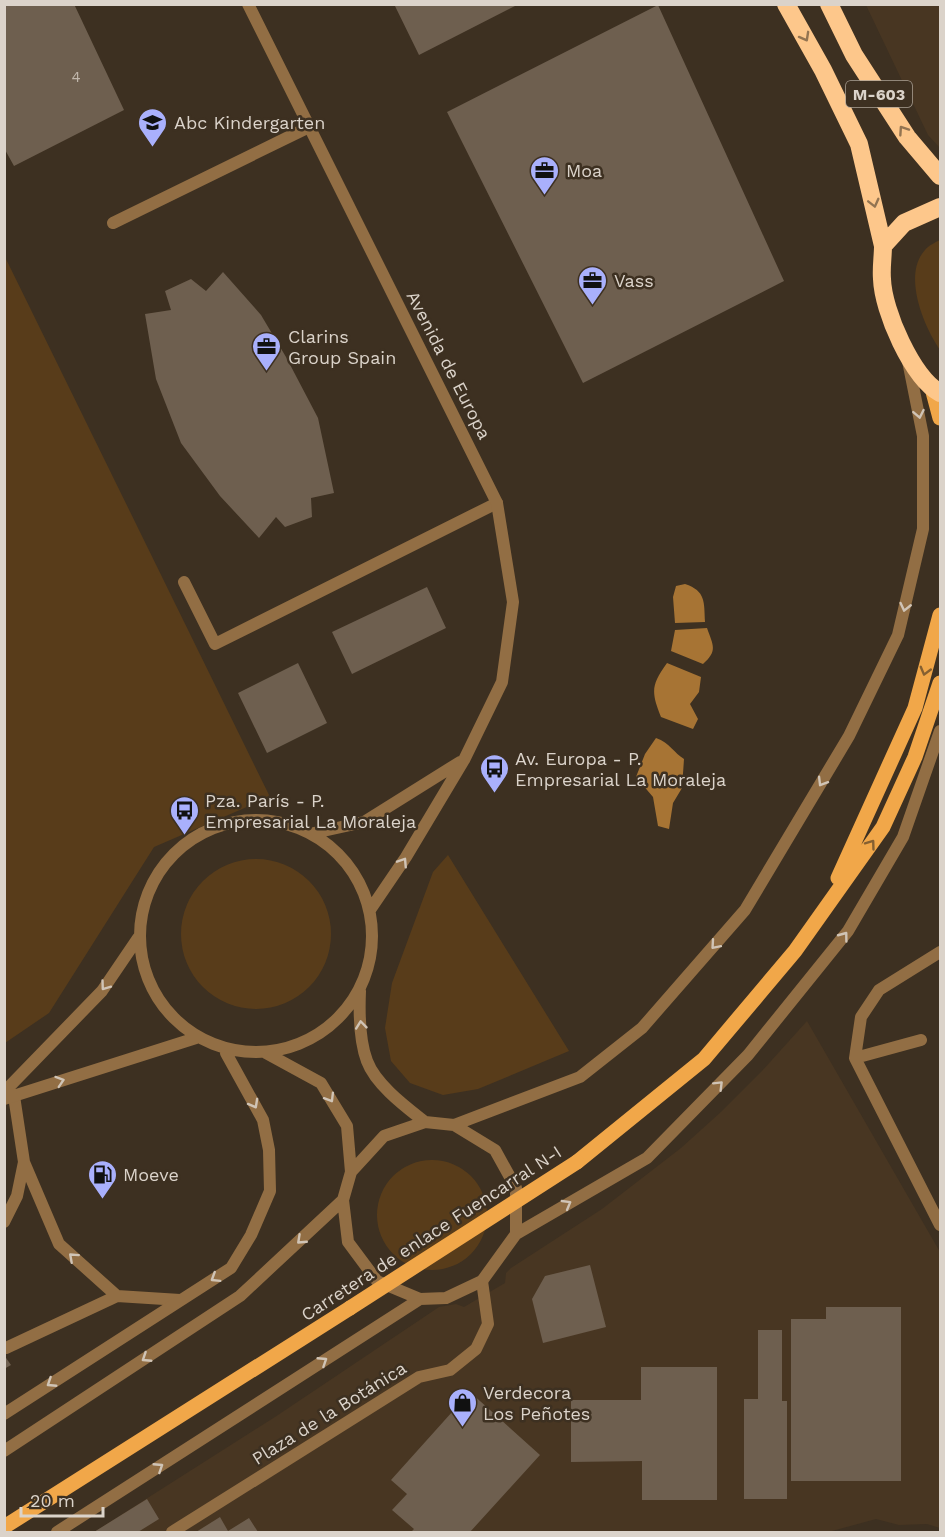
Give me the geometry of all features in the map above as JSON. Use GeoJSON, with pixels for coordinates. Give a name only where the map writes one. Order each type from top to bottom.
{"type":"FeatureCollection","features":[{"type":"Feature","properties":{"kind":"highway","name":"M-603"},"geometry":{"type":"LineString","coordinates":[[786,4],[823,70],[859,144],[883,246],[882,281],[892,320],[907,357],[937,391]]}},
{"type":"Feature","properties":{"kind":"highway","name":"M-603"},"geometry":{"type":"LineString","coordinates":[[829,4],[854,55],[902,128],[940,176]]}},
{"type":"Feature","properties":{"kind":"highway"},"geometry":{"type":"LineString","coordinates":[[883,246],[904,223],[940,207]]}},
{"type":"Feature","properties":{"kind":"main road"},"geometry":{"type":"LineString","coordinates":[[937,391],[940,418]]}},
{"type":"Feature","properties":{"kind":"main road","name":"Carretera de enlace Fuencarral N-I"},"geometry":{"type":"LineString","coordinates":[[824,908],[915,708],[940,615]]}},
{"type":"Feature","properties":{"kind":"main road","name":"Carretera de enlace Fuencarral N-I"},"geometry":{"type":"LineString","coordinates":[[4,1527],[577,1162],[704,1059],[795,951],[883,827],[915,757],[940,685]]}},
{"type":"Feature","properties":{"kind":"street","name":"Avenida de Europa"},"geometry":{"type":"LineString","coordinates":[[248,4],[497,503],[513,602],[502,682],[464,760],[406,857],[370,910]]}},
{"type":"Feature","properties":{"kind":"street"},"geometry":{"type":"LineString","coordinates":[[113,223],[309,127]]}},
{"type":"Feature","properties":{"kind":"street"},"geometry":{"type":"LineString","coordinates":[[454,1125],[580,1077],[642,1028],[745,910],[849,736],[898,636],[923,529],[923,436],[907,357]]}},
{"type":"Feature","properties":{"kind":"street"},"geometry":{"type":"LineString","coordinates":[[184,582],[215,644],[497,503]]}},
{"type":"Feature","properties":{"kind":"street"},"geometry":{"type":"LineString","coordinates":[[266,1053],[321,1083],[347,1126],[351,1172],[343,1200],[348,1242],[377,1281],[420,1299],[446,1298],[482,1281],[516,1234],[646,1158],[748,1055],[854,922],[903,837],[940,730]]}},
{"type":"Feature","properties":{"kind":"street"},"geometry":{"type":"LineString","coordinates":[[314,833],[364,822],[464,760]]}},
{"type":"Feature","properties":{"kind":"street"},"geometry":{"type":"LineString","coordinates":[[360,991],[318,1036],[266,1053],[226,1053],[196,1038],[153,995],[138,938],[144,898],[163,869],[189,843],[219,824],[256,818],[314,833],[345,858],[370,910],[372,952],[360,991],[361,1029],[367,1062],[388,1092],[425,1122]]}},
{"type":"Feature","properties":{"kind":"street"},"geometry":{"type":"LineString","coordinates":[[8,1095],[102,992],[138,938]]}},
{"type":"Feature","properties":{"kind":"street"},"geometry":{"type":"LineString","coordinates":[[940,952],[879,990],[861,1017],[855,1058],[940,1224]]}},
{"type":"Feature","properties":{"kind":"street"},"geometry":{"type":"LineString","coordinates":[[8,1095],[196,1038]]}},
{"type":"Feature","properties":{"kind":"street"},"geometry":{"type":"LineString","coordinates":[[855,1058],[921,1040]]}},
{"type":"Feature","properties":{"kind":"street"},"geometry":{"type":"LineString","coordinates":[[4,1414],[231,1268],[251,1235],[270,1191],[269,1150],[263,1120],[226,1053]]}},
{"type":"Feature","properties":{"kind":"street"},"geometry":{"type":"LineString","coordinates":[[8,1095],[24,1162],[59,1244],[117,1296]]}},
{"type":"Feature","properties":{"kind":"street"},"geometry":{"type":"LineString","coordinates":[[351,1172],[384,1136],[425,1122],[454,1125],[495,1150],[516,1188],[516,1234]]}},
{"type":"Feature","properties":{"kind":"street"},"geometry":{"type":"LineString","coordinates":[[4,1222],[17,1196],[24,1162]]}},
{"type":"Feature","properties":{"kind":"street"},"geometry":{"type":"LineString","coordinates":[[4,1451],[240,1296],[343,1200]]}},
{"type":"Feature","properties":{"kind":"street","name":"Plaza de la Botánica"},"geometry":{"type":"LineString","coordinates":[[172,1533],[419,1377],[450,1370],[476,1349],[488,1324],[482,1281]]}},
{"type":"Feature","properties":{"kind":"street"},"geometry":{"type":"LineString","coordinates":[[6,1348],[117,1296],[180,1300]]}},
{"type":"Feature","properties":{"kind":"street"},"geometry":{"type":"LineString","coordinates":[[57,1533],[420,1299]]}},
{"type":"Feature","properties":{"kind":"shaded area"},"geometry":{"type":"Polygon","coordinates":[[[866,5],[940,5],[940,148],[928,135],[866,5]]]}},
{"type":"Feature","properties":{"kind":"shaded area"},"geometry":{"type":"Polygon","coordinates":[[[940,240],[940,350],[922,315],[915,287],[915,273],[918,261],[925,250],[940,240]]]}},
{"type":"Feature","properties":{"kind":"shaded area"},"geometry":{"type":"Polygon","coordinates":[[[5,257],[270,797],[154,847],[49,1013],[5,1043],[5,257]]]}},
{"type":"Feature","properties":{"kind":"shaded area"},"geometry":{"type":"Polygon","coordinates":[[[685,584],[700,594],[704,603],[705,622],[675,623],[673,597],[676,586],[685,584]]]}},
{"type":"Feature","properties":{"kind":"shaded area"},"geometry":{"type":"Polygon","coordinates":[[[707,628],[713,648],[711,655],[703,664],[671,651],[675,630],[707,628]]]}},
{"type":"Feature","properties":{"kind":"shaded area"},"geometry":{"type":"Polygon","coordinates":[[[667,663],[701,677],[699,692],[690,704],[698,719],[693,729],[661,717],[655,701],[654,689],[667,663]]]}},
{"type":"Feature","properties":{"kind":"shaded area"},"geometry":{"type":"Polygon","coordinates":[[[656,738],[684,759],[682,788],[673,803],[669,829],[658,826],[653,797],[636,777],[645,754],[656,738]]]}},
{"type":"Feature","properties":{"kind":"shaded area"},"geometry":{"type":"Polygon","coordinates":[[[448,855],[569,1051],[478,1089],[443,1095],[410,1083],[391,1061],[385,1028],[392,983],[433,872],[448,855]]]}},
{"type":"Feature","properties":{"kind":"shaded area"},"geometry":{"type":"Polygon","coordinates":[[[256,859],[285,864],[298,871],[309,881],[319,892],[326,905],[331,934],[326,963],[319,976],[309,987],[298,997],[285,1004],[256,1009],[227,1004],[214,997],[203,987],[193,976],[186,963],[181,934],[186,905],[193,892],[203,881],[214,871],[227,864],[256,859]]]}},
{"type":"Feature","properties":{"kind":"shaded area"},"geometry":{"type":"Polygon","coordinates":[[[807,1021],[940,1252],[940,1528],[927,1524],[899,1525],[876,1519],[832,1531],[819,1532],[94,1532],[275,1417],[439,1307],[456,1304],[464,1307],[505,1283],[506,1273],[511,1268],[602,1209],[681,1148],[762,1071],[807,1021]]]}},
{"type":"Feature","properties":{"kind":"shaded area"},"geometry":{"type":"Polygon","coordinates":[[[432,1160],[453,1164],[471,1176],[483,1194],[487,1215],[483,1236],[471,1254],[453,1266],[432,1270],[411,1266],[393,1254],[381,1236],[377,1215],[381,1194],[393,1176],[411,1164],[432,1160]]]}},
{"type":"Feature","properties":{"kind":"building"},"geometry":{"type":"Polygon","coordinates":[[[4,4],[74,4],[124,110],[14,166],[4,148],[4,4]]]}},
{"type":"Feature","properties":{"kind":"building"},"geometry":{"type":"Polygon","coordinates":[[[394,4],[519,4],[419,55],[394,4]]]}},
{"type":"Feature","properties":{"kind":"building"},"geometry":{"type":"Polygon","coordinates":[[[658,5],[784,281],[583,383],[447,112],[658,5]]]}},
{"type":"Feature","properties":{"kind":"building"},"geometry":{"type":"Polygon","coordinates":[[[223,272],[261,315],[318,418],[334,493],[311,498],[312,517],[285,527],[276,517],[259,538],[220,496],[181,443],[156,379],[145,314],[171,310],[165,291],[191,279],[206,291],[223,272]]]}},
{"type":"Feature","properties":{"kind":"building"},"geometry":{"type":"Polygon","coordinates":[[[427,587],[446,628],[352,674],[332,632],[427,587]]]}},
{"type":"Feature","properties":{"kind":"building"},"geometry":{"type":"Polygon","coordinates":[[[298,663],[327,723],[267,753],[238,693],[298,663]]]}},
{"type":"Feature","properties":{"kind":"building"},"geometry":{"type":"Polygon","coordinates":[[[590,1265],[606,1327],[543,1343],[532,1299],[545,1276],[590,1265]]]}},
{"type":"Feature","properties":{"kind":"building"},"geometry":{"type":"Polygon","coordinates":[[[826,1307],[901,1307],[901,1481],[791,1481],[791,1319],[826,1319],[826,1307]]]}},
{"type":"Feature","properties":{"kind":"building"},"geometry":{"type":"Polygon","coordinates":[[[758,1330],[782,1330],[782,1401],[787,1401],[787,1499],[744,1499],[744,1399],[758,1399],[758,1330]]]}},
{"type":"Feature","properties":{"kind":"building"},"geometry":{"type":"Polygon","coordinates":[[[4,1355],[11,1365],[4,1369],[4,1355]]]}},
{"type":"Feature","properties":{"kind":"building"},"geometry":{"type":"Polygon","coordinates":[[[641,1367],[717,1367],[717,1500],[642,1500],[642,1461],[571,1462],[571,1400],[641,1400],[641,1367]]]}},
{"type":"Feature","properties":{"kind":"building"},"geometry":{"type":"Polygon","coordinates":[[[470,1392],[540,1455],[470,1532],[411,1532],[414,1529],[392,1510],[407,1494],[391,1480],[470,1392]]]}},
{"type":"Feature","properties":{"kind":"building"},"geometry":{"type":"Polygon","coordinates":[[[147,1499],[159,1519],[138,1532],[94,1532],[147,1499]]]}},
{"type":"Feature","properties":{"kind":"building"},"geometry":{"type":"Polygon","coordinates":[[[220,1517],[228,1531],[249,1518],[258,1532],[196,1532],[220,1517]]]}},
{"type":"Feature","properties":{"kind":"place","name":"Abc Kindergarten"},"geometry":{"type":"Point","coordinates":[153,148]}},
{"type":"Feature","properties":{"kind":"place","name":"Moa"},"geometry":{"type":"Point","coordinates":[545,196]}},
{"type":"Feature","properties":{"kind":"place","name":"Vass"},"geometry":{"type":"Point","coordinates":[593,306]}},
{"type":"Feature","properties":{"kind":"place","name":"Clarins Group Spain"},"geometry":{"type":"Point","coordinates":[267,372]}},
{"type":"Feature","properties":{"kind":"place","name":"Av. Europa - P. Empresarial La Moraleja"},"geometry":{"type":"Point","coordinates":[494,794]}},
{"type":"Feature","properties":{"kind":"place","name":"Pza. París - P. Empresarial La Moraleja"},"geometry":{"type":"Point","coordinates":[184,836]}},
{"type":"Feature","properties":{"kind":"place","name":"Moeve"},"geometry":{"type":"Point","coordinates":[102,1200]}},
{"type":"Feature","properties":{"kind":"place","name":"Verdecora Los Peñotes"},"geometry":{"type":"Point","coordinates":[462,1428]}}]}
